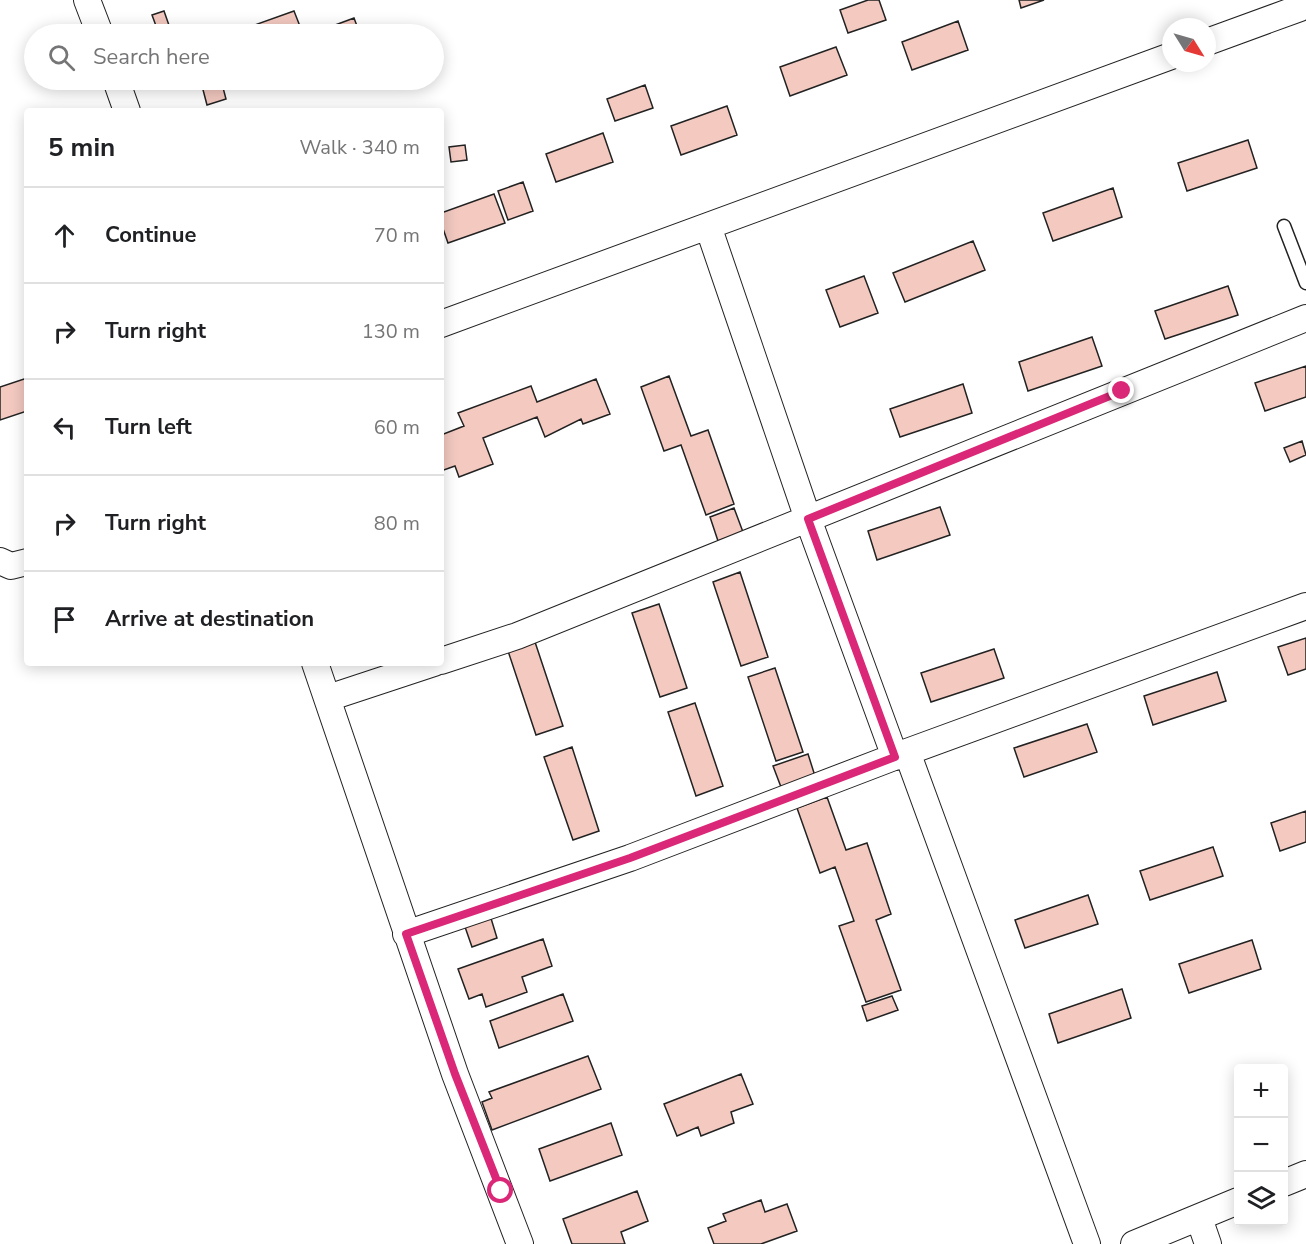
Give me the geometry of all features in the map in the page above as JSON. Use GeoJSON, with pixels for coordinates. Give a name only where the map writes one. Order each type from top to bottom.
{"type":"FeatureCollection","features":[{"type":"Feature","properties":{"kind":"street"},"geometry":{"type":"LineString","coordinates":[[87,0],[96,24]]}},
{"type":"Feature","properties":{"kind":"street"},"geometry":{"type":"LineString","coordinates":[[1216,39],[1301,10]]}},
{"type":"Feature","properties":{"kind":"street"},"geometry":{"type":"LineString","coordinates":[[444,323],[1162,59]]}},
{"type":"Feature","properties":{"kind":"street"},"geometry":{"type":"LineString","coordinates":[[120,90],[126,108]]}},
{"type":"Feature","properties":{"kind":"street"},"geometry":{"type":"LineString","coordinates":[[708,226],[808,519],[901,754],[1087,1244]]}},
{"type":"Feature","properties":{"kind":"street"},"geometry":{"type":"LineString","coordinates":[[444,660],[517,636],[1306,318]]}},
{"type":"Feature","properties":{"kind":"street"},"geometry":{"type":"LineString","coordinates":[[0,561],[11,566],[24,563]]}},
{"type":"Feature","properties":{"kind":"street"},"geometry":{"type":"LineString","coordinates":[[406,934],[630,858],[901,754],[1306,606]]}},
{"type":"Feature","properties":{"kind":"street"},"geometry":{"type":"LineString","coordinates":[[316,666],[455,1074],[519,1244]]}},
{"type":"Feature","properties":{"kind":"street"},"geometry":{"type":"LineString","coordinates":[[328,698],[425,666]]}},
{"type":"Feature","properties":{"kind":"street"},"geometry":{"type":"LineString","coordinates":[[1288,1181],[1306,1174]]}},
{"type":"Feature","properties":{"kind":"street"},"geometry":{"type":"LineString","coordinates":[[1134,1244],[1234,1203]]}},
{"type":"Feature","properties":{"kind":"street"},"geometry":{"type":"LineString","coordinates":[[1199,1218],[1208,1244]]}},
{"type":"Feature","properties":{"kind":"lane"},"geometry":{"type":"LineString","coordinates":[[1284,226],[1306,284]]}},
{"type":"Feature","properties":{"kind":"building"},"geometry":{"type":"Polygon","coordinates":[[[868,0],[879,0],[886,20],[848,33],[840,10],[868,0]]]}},
{"type":"Feature","properties":{"kind":"building"},"geometry":{"type":"Polygon","coordinates":[[[1019,0],[1044,0],[1021,8],[1019,0]]]}},
{"type":"Feature","properties":{"kind":"building"},"geometry":{"type":"Polygon","coordinates":[[[164,11],[169,24],[155,24],[152,15],[164,11]]]}},
{"type":"Feature","properties":{"kind":"building"},"geometry":{"type":"Polygon","coordinates":[[[294,11],[299,24],[258,24],[294,11]]]}},
{"type":"Feature","properties":{"kind":"building"},"geometry":{"type":"Polygon","coordinates":[[[354,18],[356,24],[338,24],[354,18]]]}},
{"type":"Feature","properties":{"kind":"building"},"geometry":{"type":"Polygon","coordinates":[[[958,21],[968,50],[912,70],[902,42],[958,21]]]}},
{"type":"Feature","properties":{"kind":"building"},"geometry":{"type":"Polygon","coordinates":[[[836,47],[847,75],[790,96],[780,67],[836,47]]]}},
{"type":"Feature","properties":{"kind":"building"},"geometry":{"type":"Polygon","coordinates":[[[645,85],[653,108],[615,121],[607,99],[645,85]]]}},
{"type":"Feature","properties":{"kind":"building"},"geometry":{"type":"Polygon","coordinates":[[[203,90],[224,90],[226,99],[207,105],[203,90]]]}},
{"type":"Feature","properties":{"kind":"building"},"geometry":{"type":"Polygon","coordinates":[[[727,106],[737,135],[681,155],[671,126],[727,106]]]}},
{"type":"Feature","properties":{"kind":"building"},"geometry":{"type":"Polygon","coordinates":[[[603,133],[613,162],[556,182],[546,154],[603,133]]]}},
{"type":"Feature","properties":{"kind":"building"},"geometry":{"type":"Polygon","coordinates":[[[1248,140],[1257,168],[1187,191],[1178,163],[1248,140]]]}},
{"type":"Feature","properties":{"kind":"building"},"geometry":{"type":"Polygon","coordinates":[[[465,145],[467,160],[451,162],[449,147],[465,145]]]}},
{"type":"Feature","properties":{"kind":"building"},"geometry":{"type":"Polygon","coordinates":[[[523,182],[533,211],[508,220],[498,191],[523,182]]]}},
{"type":"Feature","properties":{"kind":"building"},"geometry":{"type":"Polygon","coordinates":[[[1113,188],[1122,217],[1053,241],[1043,213],[1113,188]]]}},
{"type":"Feature","properties":{"kind":"building"},"geometry":{"type":"Polygon","coordinates":[[[494,194],[505,223],[448,243],[444,232],[444,212],[494,194]]]}},
{"type":"Feature","properties":{"kind":"building"},"geometry":{"type":"Polygon","coordinates":[[[973,241],[985,270],[905,302],[893,273],[973,241]]]}},
{"type":"Feature","properties":{"kind":"building"},"geometry":{"type":"Polygon","coordinates":[[[864,276],[878,313],[840,327],[826,290],[864,276]]]}},
{"type":"Feature","properties":{"kind":"building"},"geometry":{"type":"Polygon","coordinates":[[[1228,286],[1238,315],[1165,339],[1155,311],[1228,286]]]}},
{"type":"Feature","properties":{"kind":"building"},"geometry":{"type":"Polygon","coordinates":[[[1092,337],[1102,366],[1028,391],[1019,362],[1092,337]]]}},
{"type":"Feature","properties":{"kind":"building"},"geometry":{"type":"Polygon","coordinates":[[[1306,366],[1306,397],[1265,411],[1255,383],[1306,366]]]}},
{"type":"Feature","properties":{"kind":"building"},"geometry":{"type":"Polygon","coordinates":[[[669,376],[691,436],[708,430],[734,504],[706,515],[681,445],[664,451],[641,387],[669,376]]]}},
{"type":"Feature","properties":{"kind":"building"},"geometry":{"type":"Polygon","coordinates":[[[24,379],[24,412],[0,420],[0,387],[24,379]]]}},
{"type":"Feature","properties":{"kind":"building"},"geometry":{"type":"Polygon","coordinates":[[[596,379],[610,414],[583,424],[581,419],[545,437],[537,417],[483,438],[493,464],[459,477],[455,466],[444,470],[444,434],[464,426],[458,413],[531,386],[537,402],[596,379]]]}},
{"type":"Feature","properties":{"kind":"building"},"geometry":{"type":"Polygon","coordinates":[[[963,384],[972,413],[900,437],[890,409],[963,384]]]}},
{"type":"Feature","properties":{"kind":"building"},"geometry":{"type":"Polygon","coordinates":[[[1302,441],[1306,455],[1290,462],[1284,448],[1302,441]]]}},
{"type":"Feature","properties":{"kind":"building"},"geometry":{"type":"Polygon","coordinates":[[[940,507],[950,535],[877,560],[868,531],[940,507]]]}},
{"type":"Feature","properties":{"kind":"building"},"geometry":{"type":"Polygon","coordinates":[[[734,508],[743,532],[718,541],[710,517],[734,508]]]}},
{"type":"Feature","properties":{"kind":"building"},"geometry":{"type":"Polygon","coordinates":[[[740,572],[768,657],[741,666],[713,582],[740,572]]]}},
{"type":"Feature","properties":{"kind":"building"},"geometry":{"type":"Polygon","coordinates":[[[659,604],[687,688],[660,697],[632,613],[659,604]]]}},
{"type":"Feature","properties":{"kind":"building"},"geometry":{"type":"Polygon","coordinates":[[[1306,638],[1306,669],[1288,675],[1278,647],[1306,638]]]}},
{"type":"Feature","properties":{"kind":"building"},"geometry":{"type":"Polygon","coordinates":[[[535,642],[563,726],[536,735],[508,651],[535,642]]]}},
{"type":"Feature","properties":{"kind":"building"},"geometry":{"type":"Polygon","coordinates":[[[994,649],[1004,678],[931,702],[921,673],[994,649]]]}},
{"type":"Feature","properties":{"kind":"building"},"geometry":{"type":"Polygon","coordinates":[[[775,668],[803,752],[776,761],[748,677],[775,668]]]}},
{"type":"Feature","properties":{"kind":"building"},"geometry":{"type":"Polygon","coordinates":[[[1217,672],[1226,701],[1153,725],[1144,696],[1217,672]]]}},
{"type":"Feature","properties":{"kind":"building"},"geometry":{"type":"Polygon","coordinates":[[[695,703],[723,786],[696,796],[668,712],[695,703]]]}},
{"type":"Feature","properties":{"kind":"building"},"geometry":{"type":"Polygon","coordinates":[[[1087,724],[1097,752],[1024,777],[1014,748],[1087,724]]]}},
{"type":"Feature","properties":{"kind":"building"},"geometry":{"type":"Polygon","coordinates":[[[572,747],[599,831],[573,840],[544,757],[572,747]]]}},
{"type":"Feature","properties":{"kind":"building"},"geometry":{"type":"Polygon","coordinates":[[[808,754],[815,776],[781,787],[773,766],[808,754]]]}},
{"type":"Feature","properties":{"kind":"building"},"geometry":{"type":"Polygon","coordinates":[[[827,797],[846,850],[867,843],[891,914],[876,920],[901,990],[866,1002],[839,926],[854,921],[835,867],[820,873],[797,808],[827,797]]]}},
{"type":"Feature","properties":{"kind":"building"},"geometry":{"type":"Polygon","coordinates":[[[1306,811],[1306,842],[1280,851],[1271,823],[1306,811]]]}},
{"type":"Feature","properties":{"kind":"building"},"geometry":{"type":"Polygon","coordinates":[[[1213,847],[1223,876],[1150,900],[1140,871],[1213,847]]]}},
{"type":"Feature","properties":{"kind":"building"},"geometry":{"type":"Polygon","coordinates":[[[1088,895],[1098,924],[1025,948],[1015,920],[1088,895]]]}},
{"type":"Feature","properties":{"kind":"building"},"geometry":{"type":"Polygon","coordinates":[[[490,915],[497,938],[472,947],[464,924],[490,915]]]}},
{"type":"Feature","properties":{"kind":"building"},"geometry":{"type":"Polygon","coordinates":[[[543,939],[552,966],[522,977],[527,992],[486,1007],[482,994],[469,999],[458,969],[543,939]]]}},
{"type":"Feature","properties":{"kind":"building"},"geometry":{"type":"Polygon","coordinates":[[[1252,940],[1261,969],[1189,993],[1179,964],[1252,940]]]}},
{"type":"Feature","properties":{"kind":"building"},"geometry":{"type":"Polygon","coordinates":[[[1122,989],[1131,1018],[1058,1043],[1049,1014],[1122,989]]]}},
{"type":"Feature","properties":{"kind":"building"},"geometry":{"type":"Polygon","coordinates":[[[563,994],[573,1021],[499,1048],[490,1021],[563,994]]]}},
{"type":"Feature","properties":{"kind":"building"},"geometry":{"type":"Polygon","coordinates":[[[892,996],[898,1010],[867,1021],[862,1006],[892,996]]]}},
{"type":"Feature","properties":{"kind":"building"},"geometry":{"type":"Polygon","coordinates":[[[588,1056],[601,1089],[492,1130],[482,1102],[492,1098],[489,1092],[588,1056]]]}},
{"type":"Feature","properties":{"kind":"building"},"geometry":{"type":"Polygon","coordinates":[[[741,1074],[753,1104],[731,1112],[734,1123],[701,1136],[698,1127],[677,1136],[664,1104],[741,1074]]]}},
{"type":"Feature","properties":{"kind":"building"},"geometry":{"type":"Polygon","coordinates":[[[611,1123],[622,1155],[550,1181],[539,1149],[611,1123]]]}},
{"type":"Feature","properties":{"kind":"building"},"geometry":{"type":"Polygon","coordinates":[[[637,1191],[648,1221],[621,1232],[625,1244],[572,1244],[563,1219],[637,1191]]]}},
{"type":"Feature","properties":{"kind":"building"},"geometry":{"type":"Polygon","coordinates":[[[761,1200],[765,1212],[787,1204],[797,1231],[761,1244],[714,1244],[708,1228],[726,1221],[723,1214],[761,1200]]]}},
{"type":"Feature","properties":{"kind":"route"},"geometry":{"type":"LineString","coordinates":[[501,1191],[455,1074],[406,934],[630,858],[895,757],[808,519],[1122,391]]}}]}
